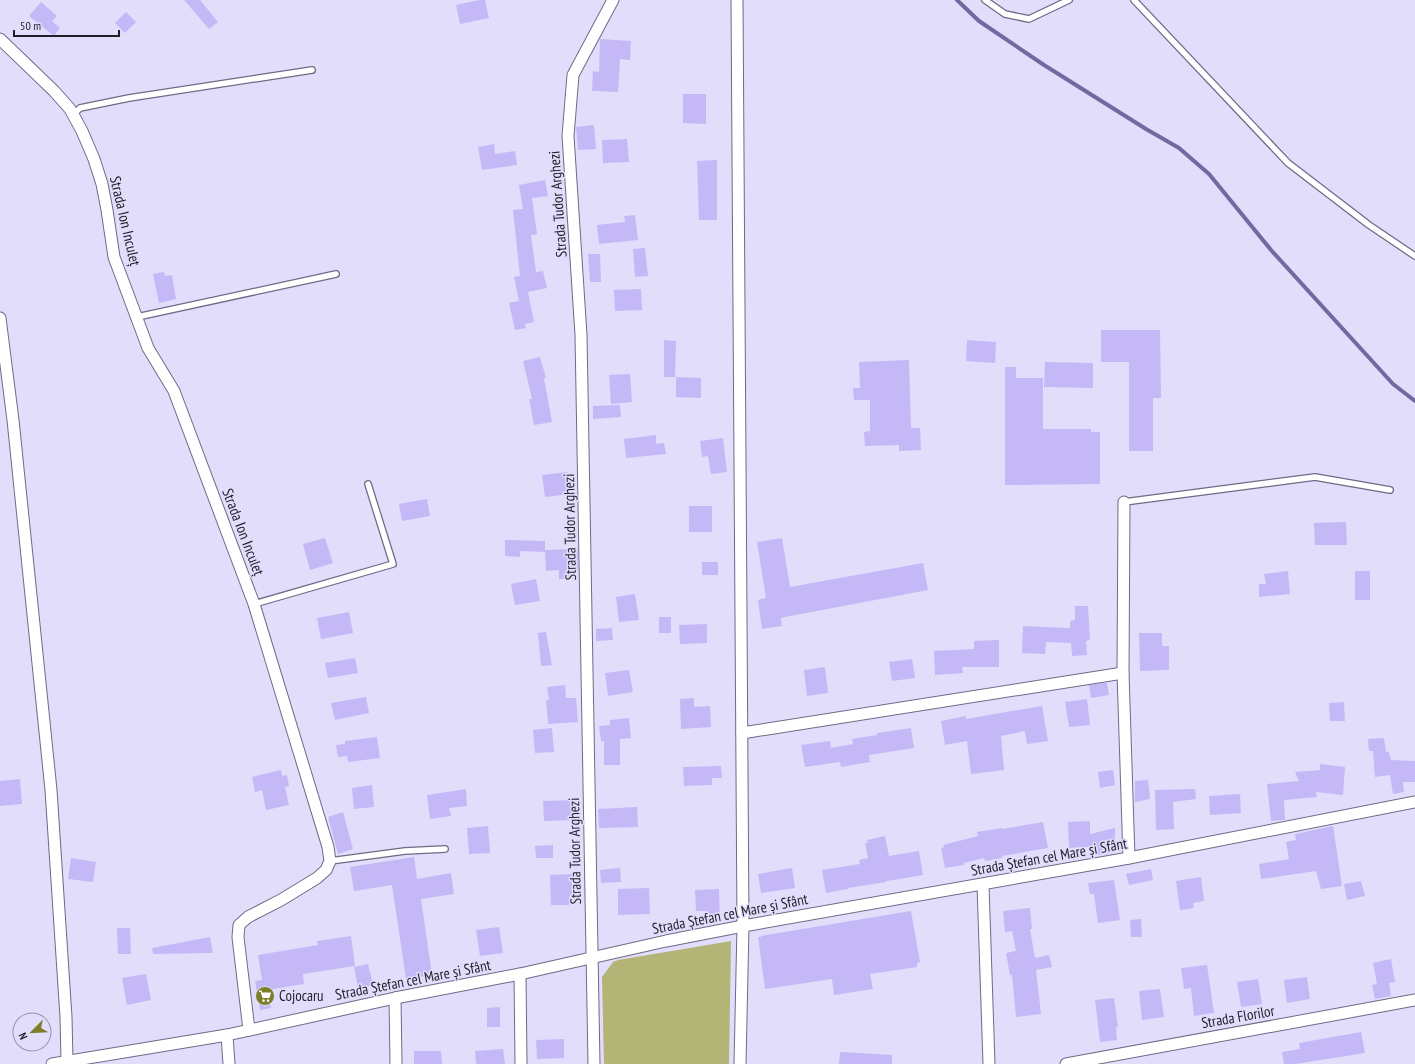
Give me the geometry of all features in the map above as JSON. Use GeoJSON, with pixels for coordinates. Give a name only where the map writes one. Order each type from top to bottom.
{"type":"FeatureCollection","features":[{"type":"Feature","properties":{"kind":"street","name":"Strada Tudor Arghezi"},"geometry":{"type":"LineString","coordinates":[[594,1064],[581,335],[568,136],[572,75],[613,0]]}},
{"type":"Feature","properties":{"kind":"street"},"geometry":{"type":"LineString","coordinates":[[736,0],[743,926],[740,1064]]}},
{"type":"Feature","properties":{"kind":"street","name":"Strada Ion Inculeț"},"geometry":{"type":"LineString","coordinates":[[0,39],[54,91],[70,109],[82,131],[94,159],[106,203],[114,257],[148,348],[174,391],[254,604],[328,847],[330,861]]}},
{"type":"Feature","properties":{"kind":"street"},"geometry":{"type":"LineString","coordinates":[[0,318],[13,420],[50,790],[66,1017],[67,1061]]}},
{"type":"Feature","properties":{"kind":"street"},"geometry":{"type":"LineString","coordinates":[[1124,502],[1123,673],[1129,858]]}},
{"type":"Feature","properties":{"kind":"street"},"geometry":{"type":"LineString","coordinates":[[742,733],[1123,673]]}},
{"type":"Feature","properties":{"kind":"street","name":"Strada Ștefan cel Mare și Sfânt"},"geometry":{"type":"LineString","coordinates":[[52,1064],[249,1030],[395,998],[520,974],[666,941],[743,926],[983,885],[1415,802]]}},
{"type":"Feature","properties":{"kind":"street"},"geometry":{"type":"LineString","coordinates":[[249,1030],[238,937],[239,925],[248,917],[281,900],[317,878],[326,870],[330,861]]}},
{"type":"Feature","properties":{"kind":"street"},"geometry":{"type":"LineString","coordinates":[[983,885],[989,1064]]}},
{"type":"Feature","properties":{"kind":"street"},"geometry":{"type":"LineString","coordinates":[[520,974],[521,1064]]}},
{"type":"Feature","properties":{"kind":"street"},"geometry":{"type":"LineString","coordinates":[[395,998],[396,1064]]}},
{"type":"Feature","properties":{"kind":"street","name":"Strada Florilor"},"geometry":{"type":"LineString","coordinates":[[1066,1064],[1415,1000]]}},
{"type":"Feature","properties":{"kind":"street"},"geometry":{"type":"LineString","coordinates":[[227,1034],[229,1064]]}},
{"type":"Feature","properties":{"kind":"lane"},"geometry":{"type":"LineString","coordinates":[[985,0],[1005,14],[1029,19],[1069,0]]}},
{"type":"Feature","properties":{"kind":"lane"},"geometry":{"type":"LineString","coordinates":[[1134,0],[1288,162],[1369,225],[1415,256]]}},
{"type":"Feature","properties":{"kind":"lane"},"geometry":{"type":"LineString","coordinates":[[73,115],[80,108],[129,98],[312,70]]}},
{"type":"Feature","properties":{"kind":"lane"},"geometry":{"type":"LineString","coordinates":[[136,317],[336,274]]}},
{"type":"Feature","properties":{"kind":"lane"},"geometry":{"type":"LineString","coordinates":[[1124,502],[1315,477],[1390,490]]}},
{"type":"Feature","properties":{"kind":"lane"},"geometry":{"type":"LineString","coordinates":[[254,604],[393,564],[368,484]]}},
{"type":"Feature","properties":{"kind":"lane"},"geometry":{"type":"LineString","coordinates":[[330,861],[405,851],[445,849]]}},
{"type":"Feature","properties":{"kind":"green space"},"geometry":{"type":"Polygon","coordinates":[[[731,941],[729,1064],[604,1064],[602,977],[613,962],[731,941]]]}},
{"type":"Feature","properties":{"kind":"building"},"geometry":{"type":"Polygon","coordinates":[[[184,0],[200,0],[218,22],[209,29],[184,0]]]}},
{"type":"Feature","properties":{"kind":"building"},"geometry":{"type":"Polygon","coordinates":[[[485,0],[489,18],[460,24],[456,5],[485,0]]]}},
{"type":"Feature","properties":{"kind":"building"},"geometry":{"type":"Polygon","coordinates":[[[41,2],[57,16],[52,21],[60,28],[54,36],[29,16],[41,2]]]}},
{"type":"Feature","properties":{"kind":"building"},"geometry":{"type":"Polygon","coordinates":[[[126,12],[136,22],[125,33],[115,23],[126,12]]]}},
{"type":"Feature","properties":{"kind":"building"},"geometry":{"type":"Polygon","coordinates":[[[600,39],[631,41],[630,60],[620,59],[618,92],[592,91],[593,71],[599,72],[600,39]]]}},
{"type":"Feature","properties":{"kind":"building"},"geometry":{"type":"Polygon","coordinates":[[[683,94],[706,94],[706,124],[683,123],[683,94]]]}},
{"type":"Feature","properties":{"kind":"building"},"geometry":{"type":"Polygon","coordinates":[[[594,125],[596,149],[578,150],[576,127],[594,125]]]}},
{"type":"Feature","properties":{"kind":"building"},"geometry":{"type":"Polygon","coordinates":[[[627,139],[629,162],[603,163],[602,140],[627,139]]]}},
{"type":"Feature","properties":{"kind":"building"},"geometry":{"type":"Polygon","coordinates":[[[494,144],[495,154],[515,151],[517,165],[482,170],[478,147],[494,144]]]}},
{"type":"Feature","properties":{"kind":"building"},"geometry":{"type":"Polygon","coordinates":[[[717,160],[717,220],[699,220],[697,161],[717,160]]]}},
{"type":"Feature","properties":{"kind":"building"},"geometry":{"type":"Polygon","coordinates":[[[545,180],[548,196],[532,198],[537,234],[531,235],[536,272],[543,271],[547,288],[528,292],[534,322],[525,324],[526,328],[515,330],[509,303],[519,301],[514,277],[520,276],[513,210],[523,209],[519,185],[545,180]]]}},
{"type":"Feature","properties":{"kind":"building"},"geometry":{"type":"Polygon","coordinates":[[[635,215],[638,240],[599,244],[597,225],[625,222],[624,216],[635,215]]]}},
{"type":"Feature","properties":{"kind":"building"},"geometry":{"type":"Polygon","coordinates":[[[645,248],[648,276],[635,277],[633,249],[645,248]]]}},
{"type":"Feature","properties":{"kind":"building"},"geometry":{"type":"Polygon","coordinates":[[[588,254],[600,254],[601,282],[590,282],[588,254]]]}},
{"type":"Feature","properties":{"kind":"building"},"geometry":{"type":"Polygon","coordinates":[[[164,272],[165,276],[172,275],[176,299],[159,303],[153,274],[164,272]]]}},
{"type":"Feature","properties":{"kind":"building"},"geometry":{"type":"Polygon","coordinates":[[[641,289],[642,310],[615,311],[614,290],[641,289]]]}},
{"type":"Feature","properties":{"kind":"building"},"geometry":{"type":"Polygon","coordinates":[[[1101,330],[1160,330],[1161,398],[1153,398],[1153,451],[1129,451],[1129,362],[1101,362],[1101,330]]]}},
{"type":"Feature","properties":{"kind":"building"},"geometry":{"type":"Polygon","coordinates":[[[664,340],[676,341],[675,377],[664,377],[664,340]]]}},
{"type":"Feature","properties":{"kind":"building"},"geometry":{"type":"Polygon","coordinates":[[[967,340],[996,342],[995,363],[966,361],[967,340]]]}},
{"type":"Feature","properties":{"kind":"building"},"geometry":{"type":"Polygon","coordinates":[[[540,357],[546,378],[544,378],[552,422],[534,425],[529,399],[532,399],[523,361],[540,357]]]}},
{"type":"Feature","properties":{"kind":"building"},"geometry":{"type":"Polygon","coordinates":[[[909,360],[911,428],[920,428],[921,450],[899,451],[899,445],[865,446],[864,432],[870,431],[870,400],[854,400],[853,388],[860,388],[859,362],[909,360]]]}},
{"type":"Feature","properties":{"kind":"building"},"geometry":{"type":"Polygon","coordinates":[[[1045,362],[1093,363],[1093,388],[1044,387],[1045,362]]]}},
{"type":"Feature","properties":{"kind":"building"},"geometry":{"type":"Polygon","coordinates":[[[1005,367],[1016,367],[1016,378],[1043,378],[1043,429],[1091,429],[1091,432],[1100,432],[1100,484],[1005,485],[1005,367]]]}},
{"type":"Feature","properties":{"kind":"building"},"geometry":{"type":"Polygon","coordinates":[[[630,374],[632,402],[611,404],[609,375],[630,374]]]}},
{"type":"Feature","properties":{"kind":"building"},"geometry":{"type":"Polygon","coordinates":[[[676,377],[701,378],[701,398],[676,397],[676,377]]]}},
{"type":"Feature","properties":{"kind":"building"},"geometry":{"type":"Polygon","coordinates":[[[620,405],[621,417],[593,419],[593,406],[620,405]]]}},
{"type":"Feature","properties":{"kind":"building"},"geometry":{"type":"Polygon","coordinates":[[[656,435],[656,444],[664,443],[666,454],[626,458],[624,439],[656,435]]]}},
{"type":"Feature","properties":{"kind":"building"},"geometry":{"type":"Polygon","coordinates":[[[723,438],[727,472],[711,474],[708,456],[702,457],[700,441],[723,438]]]}},
{"type":"Feature","properties":{"kind":"building"},"geometry":{"type":"Polygon","coordinates":[[[567,472],[570,494],[545,497],[542,475],[567,472]]]}},
{"type":"Feature","properties":{"kind":"building"},"geometry":{"type":"Polygon","coordinates":[[[427,499],[430,516],[402,521],[399,504],[427,499]]]}},
{"type":"Feature","properties":{"kind":"building"},"geometry":{"type":"Polygon","coordinates":[[[689,506],[712,506],[712,532],[689,532],[689,506]]]}},
{"type":"Feature","properties":{"kind":"building"},"geometry":{"type":"Polygon","coordinates":[[[1346,522],[1347,545],[1315,545],[1314,523],[1346,522]]]}},
{"type":"Feature","properties":{"kind":"building"},"geometry":{"type":"Polygon","coordinates":[[[325,538],[333,563],[310,570],[303,544],[325,538]]]}},
{"type":"Feature","properties":{"kind":"building"},"geometry":{"type":"Polygon","coordinates":[[[782,538],[790,587],[923,563],[928,590],[785,617],[781,618],[782,626],[762,629],[758,600],[766,598],[757,542],[782,538]]]}},
{"type":"Feature","properties":{"kind":"building"},"geometry":{"type":"Polygon","coordinates":[[[505,540],[545,541],[545,552],[520,551],[520,557],[505,556],[505,540]]]}},
{"type":"Feature","properties":{"kind":"building"},"geometry":{"type":"Polygon","coordinates":[[[578,549],[578,570],[573,570],[573,579],[559,579],[559,570],[546,571],[545,550],[578,549]]]}},
{"type":"Feature","properties":{"kind":"building"},"geometry":{"type":"Polygon","coordinates":[[[702,562],[718,562],[718,575],[702,575],[702,562]]]}},
{"type":"Feature","properties":{"kind":"building"},"geometry":{"type":"Polygon","coordinates":[[[1288,571],[1290,594],[1259,597],[1259,584],[1266,584],[1264,574],[1288,571]]]}},
{"type":"Feature","properties":{"kind":"building"},"geometry":{"type":"Polygon","coordinates":[[[1355,571],[1370,571],[1370,600],[1355,600],[1355,571]]]}},
{"type":"Feature","properties":{"kind":"building"},"geometry":{"type":"Polygon","coordinates":[[[536,579],[540,601],[515,605],[511,584],[536,579]]]}},
{"type":"Feature","properties":{"kind":"building"},"geometry":{"type":"Polygon","coordinates":[[[635,594],[639,620],[619,622],[616,597],[635,594]]]}},
{"type":"Feature","properties":{"kind":"building"},"geometry":{"type":"Polygon","coordinates":[[[1075,606],[1088,606],[1090,640],[1086,641],[1087,655],[1072,656],[1071,643],[1046,642],[1045,654],[1022,653],[1023,626],[1070,628],[1070,621],[1075,620],[1075,606]]]}},
{"type":"Feature","properties":{"kind":"building"},"geometry":{"type":"Polygon","coordinates":[[[349,612],[353,633],[321,639],[317,618],[349,612]]]}},
{"type":"Feature","properties":{"kind":"building"},"geometry":{"type":"Polygon","coordinates":[[[659,617],[671,617],[671,633],[659,633],[659,617]]]}},
{"type":"Feature","properties":{"kind":"building"},"geometry":{"type":"Polygon","coordinates":[[[707,624],[707,643],[680,644],[679,625],[707,624]]]}},
{"type":"Feature","properties":{"kind":"building"},"geometry":{"type":"Polygon","coordinates":[[[612,628],[613,640],[596,641],[596,629],[612,628]]]}},
{"type":"Feature","properties":{"kind":"building"},"geometry":{"type":"Polygon","coordinates":[[[546,632],[552,665],[541,666],[538,633],[546,632]]]}},
{"type":"Feature","properties":{"kind":"building"},"geometry":{"type":"Polygon","coordinates":[[[1139,633],[1162,633],[1162,646],[1169,646],[1169,670],[1140,671],[1139,633]]]}},
{"type":"Feature","properties":{"kind":"building"},"geometry":{"type":"Polygon","coordinates":[[[999,640],[999,667],[962,667],[963,673],[935,675],[934,651],[974,649],[974,641],[999,640]]]}},
{"type":"Feature","properties":{"kind":"building"},"geometry":{"type":"Polygon","coordinates":[[[355,658],[358,673],[328,678],[325,663],[355,658]]]}},
{"type":"Feature","properties":{"kind":"building"},"geometry":{"type":"Polygon","coordinates":[[[912,659],[915,678],[892,681],[889,662],[912,659]]]}},
{"type":"Feature","properties":{"kind":"building"},"geometry":{"type":"Polygon","coordinates":[[[825,667],[828,693],[807,696],[804,670],[825,667]]]}},
{"type":"Feature","properties":{"kind":"building"},"geometry":{"type":"Polygon","coordinates":[[[629,670],[633,692],[608,696],[605,673],[629,670]]]}},
{"type":"Feature","properties":{"kind":"building"},"geometry":{"type":"Polygon","coordinates":[[[1107,683],[1109,695],[1091,698],[1089,685],[1107,683]]]}},
{"type":"Feature","properties":{"kind":"building"},"geometry":{"type":"Polygon","coordinates":[[[565,685],[566,698],[576,698],[578,722],[548,724],[546,700],[549,700],[547,687],[565,685]]]}},
{"type":"Feature","properties":{"kind":"building"},"geometry":{"type":"Polygon","coordinates":[[[366,697],[369,713],[335,720],[331,703],[366,697]]]}},
{"type":"Feature","properties":{"kind":"building"},"geometry":{"type":"Polygon","coordinates":[[[694,698],[694,707],[710,706],[711,727],[681,729],[680,699],[694,698]]]}},
{"type":"Feature","properties":{"kind":"building"},"geometry":{"type":"Polygon","coordinates":[[[1087,699],[1090,725],[1069,727],[1065,702],[1087,699]]]}},
{"type":"Feature","properties":{"kind":"building"},"geometry":{"type":"Polygon","coordinates":[[[1344,702],[1345,721],[1330,721],[1329,703],[1344,702]]]}},
{"type":"Feature","properties":{"kind":"building"},"geometry":{"type":"Polygon","coordinates":[[[1042,706],[1048,741],[1027,744],[1025,731],[1001,736],[1004,770],[971,774],[967,741],[945,745],[941,721],[966,716],[966,719],[1042,706]]]}},
{"type":"Feature","properties":{"kind":"building"},"geometry":{"type":"Polygon","coordinates":[[[629,718],[631,738],[620,739],[620,765],[604,765],[604,741],[601,741],[599,726],[610,725],[610,720],[629,718]]]}},
{"type":"Feature","properties":{"kind":"building"},"geometry":{"type":"Polygon","coordinates":[[[552,728],[554,752],[535,753],[533,730],[552,728]]]}},
{"type":"Feature","properties":{"kind":"building"},"geometry":{"type":"Polygon","coordinates":[[[911,728],[914,748],[869,755],[870,762],[841,767],[840,762],[805,767],[801,745],[830,741],[831,748],[853,744],[852,739],[877,735],[877,733],[911,728]]]}},
{"type":"Feature","properties":{"kind":"building"},"geometry":{"type":"Polygon","coordinates":[[[377,737],[380,758],[348,762],[347,756],[338,757],[336,745],[345,744],[345,741],[377,737]]]}},
{"type":"Feature","properties":{"kind":"building"},"geometry":{"type":"Polygon","coordinates":[[[1384,738],[1386,752],[1389,752],[1391,760],[1415,761],[1415,782],[1403,782],[1404,792],[1393,794],[1390,775],[1375,777],[1373,751],[1369,751],[1368,739],[1384,738]]]}},
{"type":"Feature","properties":{"kind":"building"},"geometry":{"type":"Polygon","coordinates":[[[1320,764],[1345,767],[1343,795],[1316,792],[1317,797],[1284,800],[1285,820],[1271,821],[1267,784],[1299,781],[1295,772],[1320,770],[1320,764]]]}},
{"type":"Feature","properties":{"kind":"building"},"geometry":{"type":"Polygon","coordinates":[[[721,766],[722,778],[712,778],[712,785],[684,786],[683,767],[721,766]]]}},
{"type":"Feature","properties":{"kind":"building"},"geometry":{"type":"Polygon","coordinates":[[[281,770],[282,776],[287,775],[289,786],[285,787],[289,805],[266,810],[262,790],[255,792],[252,777],[281,770]]]}},
{"type":"Feature","properties":{"kind":"building"},"geometry":{"type":"Polygon","coordinates":[[[1113,770],[1115,785],[1100,788],[1098,772],[1113,770]]]}},
{"type":"Feature","properties":{"kind":"building"},"geometry":{"type":"Polygon","coordinates":[[[20,779],[22,804],[0,806],[0,781],[20,779]]]}},
{"type":"Feature","properties":{"kind":"building"},"geometry":{"type":"Polygon","coordinates":[[[1148,780],[1150,799],[1135,802],[1135,781],[1148,780]]]}},
{"type":"Feature","properties":{"kind":"building"},"geometry":{"type":"Polygon","coordinates":[[[372,785],[374,807],[354,809],[352,788],[372,785]]]}},
{"type":"Feature","properties":{"kind":"building"},"geometry":{"type":"Polygon","coordinates":[[[466,789],[467,806],[449,808],[451,816],[430,819],[427,795],[466,789]]]}},
{"type":"Feature","properties":{"kind":"building"},"geometry":{"type":"Polygon","coordinates":[[[1195,789],[1196,799],[1173,802],[1174,829],[1156,830],[1155,790],[1195,789]]]}},
{"type":"Feature","properties":{"kind":"building"},"geometry":{"type":"Polygon","coordinates":[[[1240,794],[1241,813],[1210,815],[1209,796],[1240,794]]]}},
{"type":"Feature","properties":{"kind":"building"},"geometry":{"type":"Polygon","coordinates":[[[576,800],[576,820],[544,821],[543,801],[576,800]]]}},
{"type":"Feature","properties":{"kind":"building"},"geometry":{"type":"Polygon","coordinates":[[[637,807],[638,827],[599,828],[598,809],[637,807]]]}},
{"type":"Feature","properties":{"kind":"building"},"geometry":{"type":"Polygon","coordinates":[[[343,812],[353,849],[338,854],[328,817],[343,812]]]}},
{"type":"Feature","properties":{"kind":"building"},"geometry":{"type":"Polygon","coordinates":[[[1090,821],[1090,834],[1115,828],[1115,852],[1098,855],[1097,846],[1069,848],[1068,822],[1090,821]]]}},
{"type":"Feature","properties":{"kind":"building"},"geometry":{"type":"Polygon","coordinates":[[[1043,822],[1048,848],[1002,856],[1002,858],[985,861],[984,858],[964,863],[964,865],[945,868],[941,848],[944,847],[943,845],[978,836],[977,832],[1043,822]]]}},
{"type":"Feature","properties":{"kind":"building"},"geometry":{"type":"Polygon","coordinates":[[[488,826],[490,853],[469,854],[467,828],[488,826]]]}},
{"type":"Feature","properties":{"kind":"building"},"geometry":{"type":"Polygon","coordinates":[[[1333,826],[1342,886],[1321,889],[1316,871],[1261,879],[1259,864],[1289,859],[1286,842],[1296,840],[1295,834],[1333,826]]]}},
{"type":"Feature","properties":{"kind":"building"},"geometry":{"type":"Polygon","coordinates":[[[885,836],[889,856],[919,851],[923,875],[826,893],[822,870],[860,864],[859,860],[868,858],[865,843],[868,843],[867,840],[885,836]]]}},
{"type":"Feature","properties":{"kind":"building"},"geometry":{"type":"Polygon","coordinates":[[[553,845],[553,858],[536,858],[535,846],[553,845]]]}},
{"type":"Feature","properties":{"kind":"building"},"geometry":{"type":"Polygon","coordinates":[[[414,857],[417,879],[451,873],[454,894],[421,899],[432,975],[406,979],[392,885],[354,891],[350,867],[414,857]]]}},
{"type":"Feature","properties":{"kind":"building"},"geometry":{"type":"Polygon","coordinates":[[[71,858],[96,862],[93,882],[68,879],[71,858]]]}},
{"type":"Feature","properties":{"kind":"building"},"geometry":{"type":"Polygon","coordinates":[[[620,868],[621,882],[601,883],[600,870],[620,868]]]}},
{"type":"Feature","properties":{"kind":"building"},"geometry":{"type":"Polygon","coordinates":[[[792,868],[795,888],[761,893],[758,874],[792,868]]]}},
{"type":"Feature","properties":{"kind":"building"},"geometry":{"type":"Polygon","coordinates":[[[1151,869],[1153,880],[1129,885],[1126,874],[1151,869]]]}},
{"type":"Feature","properties":{"kind":"building"},"geometry":{"type":"Polygon","coordinates":[[[572,874],[572,896],[569,896],[569,905],[551,905],[550,875],[572,874]]]}},
{"type":"Feature","properties":{"kind":"building"},"geometry":{"type":"Polygon","coordinates":[[[1201,877],[1204,901],[1193,903],[1194,908],[1180,910],[1176,881],[1201,877]]]}},
{"type":"Feature","properties":{"kind":"building"},"geometry":{"type":"Polygon","coordinates":[[[1114,880],[1120,920],[1098,923],[1094,894],[1090,894],[1088,883],[1114,880]]]}},
{"type":"Feature","properties":{"kind":"building"},"geometry":{"type":"Polygon","coordinates":[[[1361,881],[1365,896],[1347,900],[1344,884],[1361,881]]]}},
{"type":"Feature","properties":{"kind":"building"},"geometry":{"type":"Polygon","coordinates":[[[649,888],[650,914],[618,915],[618,889],[649,888]]]}},
{"type":"Feature","properties":{"kind":"building"},"geometry":{"type":"Polygon","coordinates":[[[719,889],[720,921],[708,924],[706,911],[696,911],[695,890],[719,889]]]}},
{"type":"Feature","properties":{"kind":"building"},"geometry":{"type":"Polygon","coordinates":[[[1030,908],[1032,929],[1030,929],[1035,958],[1049,955],[1052,967],[1036,970],[1041,1014],[1016,1017],[1012,975],[1010,975],[1006,953],[1016,951],[1012,931],[1005,932],[1003,911],[1030,908]]]}},
{"type":"Feature","properties":{"kind":"building"},"geometry":{"type":"Polygon","coordinates":[[[911,911],[920,962],[917,963],[917,967],[870,974],[873,989],[834,995],[832,979],[765,989],[758,937],[911,911]]]}},
{"type":"Feature","properties":{"kind":"building"},"geometry":{"type":"Polygon","coordinates":[[[1141,919],[1142,937],[1131,937],[1130,920],[1141,919]]]}},
{"type":"Feature","properties":{"kind":"building"},"geometry":{"type":"Polygon","coordinates":[[[499,927],[503,953],[480,956],[476,930],[499,927]]]}},
{"type":"Feature","properties":{"kind":"building"},"geometry":{"type":"Polygon","coordinates":[[[117,928],[130,928],[131,954],[118,954],[117,928]]]}},
{"type":"Feature","properties":{"kind":"building"},"geometry":{"type":"Polygon","coordinates":[[[351,936],[355,966],[303,974],[304,984],[267,990],[271,1008],[260,1010],[255,981],[262,980],[258,955],[318,945],[317,941],[351,936]]]}},
{"type":"Feature","properties":{"kind":"building"},"geometry":{"type":"Polygon","coordinates":[[[210,937],[213,953],[153,954],[152,948],[210,937]]]}},
{"type":"Feature","properties":{"kind":"building"},"geometry":{"type":"Polygon","coordinates":[[[1391,959],[1395,982],[1389,983],[1391,996],[1375,999],[1372,985],[1377,984],[1373,963],[1391,959]]]}},
{"type":"Feature","properties":{"kind":"building"},"geometry":{"type":"Polygon","coordinates":[[[368,964],[373,985],[358,988],[354,967],[368,964]]]}},
{"type":"Feature","properties":{"kind":"building"},"geometry":{"type":"Polygon","coordinates":[[[1207,965],[1214,1013],[1194,1016],[1191,988],[1184,989],[1181,968],[1207,965]]]}},
{"type":"Feature","properties":{"kind":"building"},"geometry":{"type":"Polygon","coordinates":[[[146,974],[151,1000],[127,1005],[122,978],[146,974]]]}},
{"type":"Feature","properties":{"kind":"building"},"geometry":{"type":"Polygon","coordinates":[[[1307,977],[1310,999],[1287,1003],[1284,980],[1307,977]]]}},
{"type":"Feature","properties":{"kind":"building"},"geometry":{"type":"Polygon","coordinates":[[[1258,979],[1262,1004],[1241,1007],[1237,982],[1258,979]]]}},
{"type":"Feature","properties":{"kind":"building"},"geometry":{"type":"Polygon","coordinates":[[[1160,989],[1164,1017],[1142,1020],[1139,991],[1160,989]]]}},
{"type":"Feature","properties":{"kind":"building"},"geometry":{"type":"Polygon","coordinates":[[[1114,998],[1118,1027],[1116,1027],[1117,1040],[1100,1042],[1095,1000],[1114,998]]]}},
{"type":"Feature","properties":{"kind":"building"},"geometry":{"type":"Polygon","coordinates":[[[500,1007],[500,1027],[487,1027],[487,1008],[500,1007]]]}},
{"type":"Feature","properties":{"kind":"building"},"geometry":{"type":"Polygon","coordinates":[[[1361,1032],[1365,1053],[1295,1064],[1284,1064],[1282,1052],[1300,1049],[1299,1043],[1361,1032]]]}},
{"type":"Feature","properties":{"kind":"building"},"geometry":{"type":"Polygon","coordinates":[[[564,1039],[564,1058],[537,1059],[536,1040],[564,1039]]]}},
{"type":"Feature","properties":{"kind":"building"},"geometry":{"type":"Polygon","coordinates":[[[503,1049],[505,1064],[476,1064],[475,1051],[503,1049]]]}},
{"type":"Feature","properties":{"kind":"building"},"geometry":{"type":"Polygon","coordinates":[[[414,1051],[441,1051],[442,1064],[414,1064],[414,1051]]]}},
{"type":"Feature","properties":{"kind":"building"},"geometry":{"type":"Polygon","coordinates":[[[840,1052],[892,1055],[892,1064],[839,1064],[840,1052]]]}},
{"type":"Feature","properties":{"kind":"waterway"},"geometry":{"type":"LineString","coordinates":[[957,0],[979,21],[1044,65],[1179,148],[1209,174],[1271,250],[1393,384],[1415,401]]}},
{"type":"Feature","properties":{"kind":"place","name":"Cojocaru"},"geometry":{"type":"Point","coordinates":[265,996]}}]}
